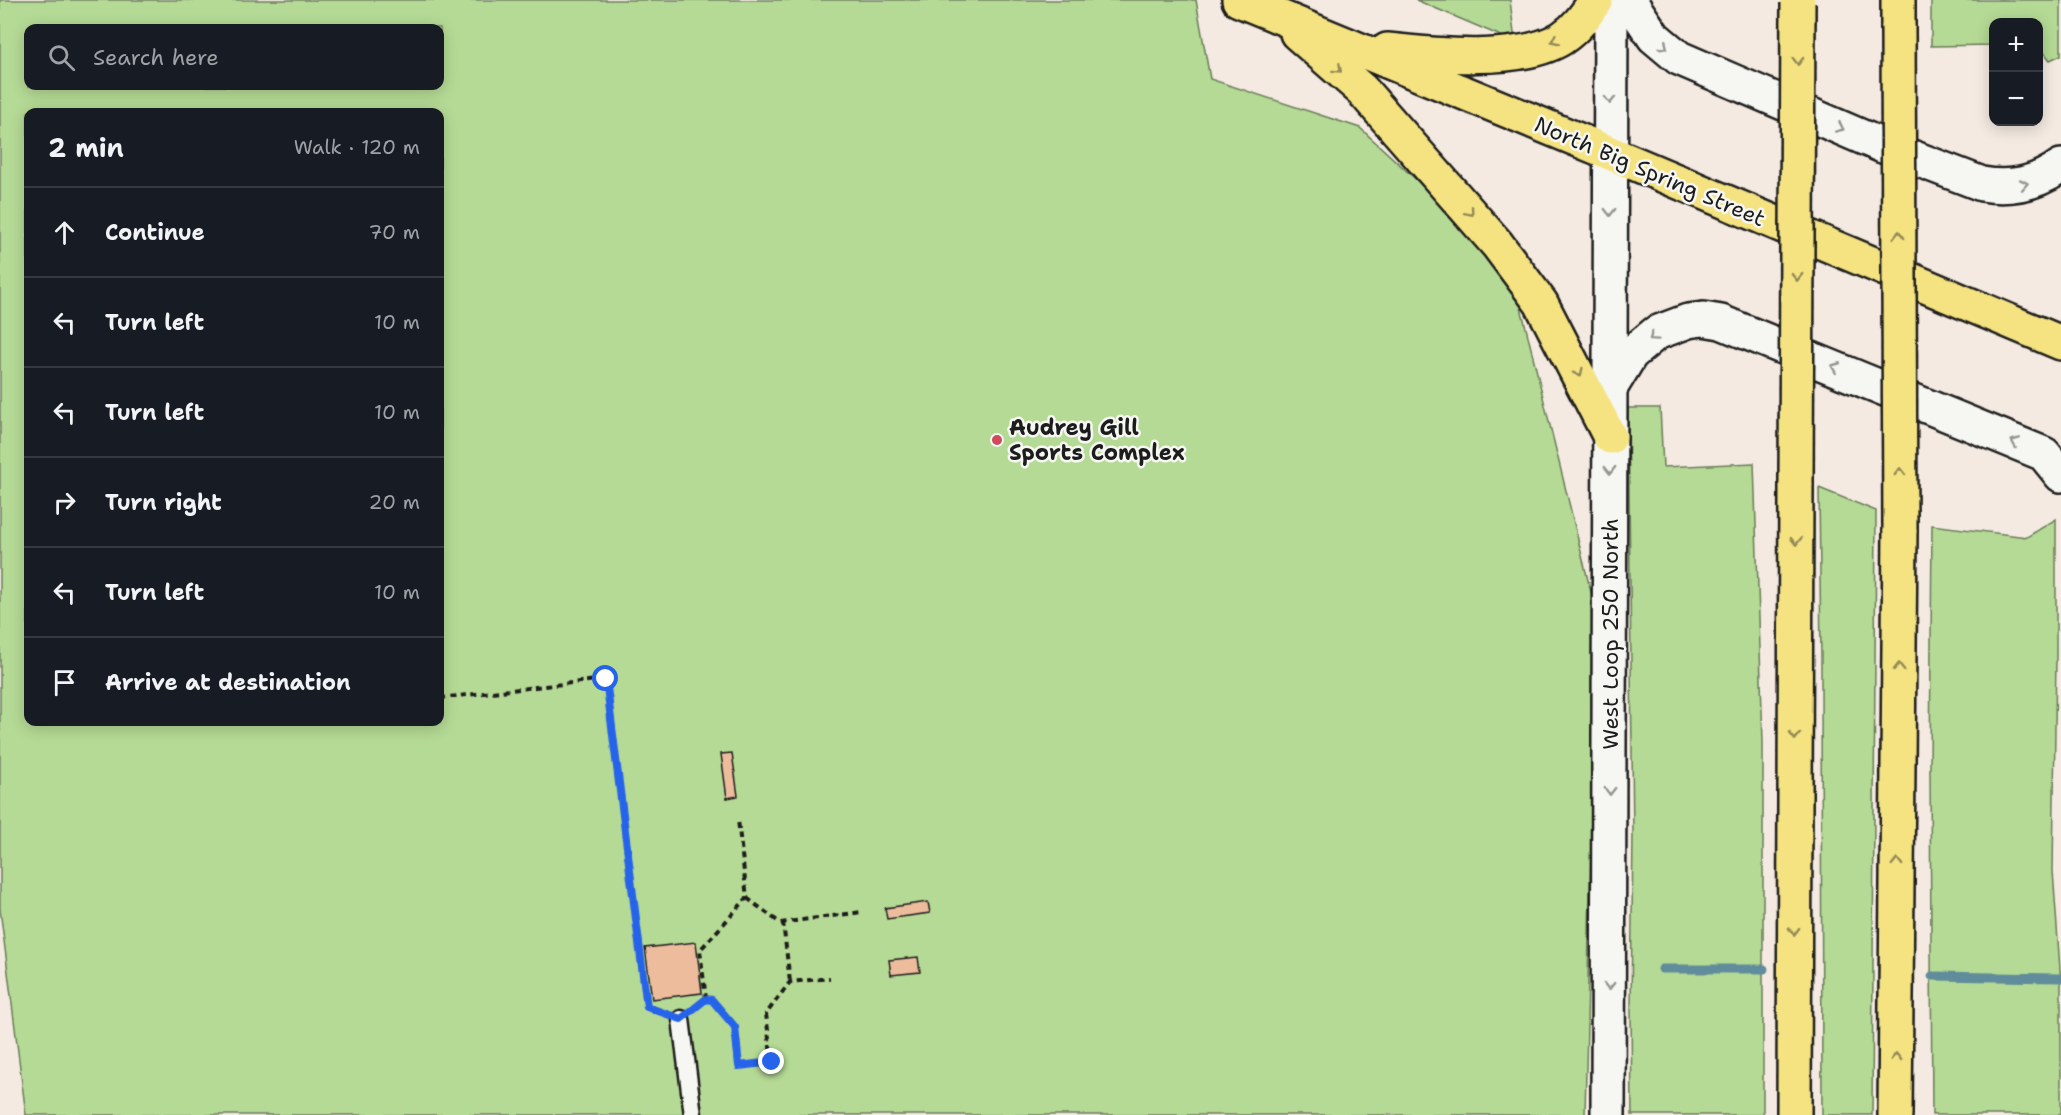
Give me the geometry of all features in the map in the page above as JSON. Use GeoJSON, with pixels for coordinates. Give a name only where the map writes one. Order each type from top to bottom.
{"type":"FeatureCollection","features":[{"type":"Feature","properties":{"kind":"highway","name":"North Big Spring Street"},"geometry":{"type":"LineString","coordinates":[[1239,0],[2061,343]]}},
{"type":"Feature","properties":{"kind":"highway"},"geometry":{"type":"LineString","coordinates":[[1352,47],[1429,54],[1503,55],[1536,48],[1561,39],[1583,20],[1596,0]]}},
{"type":"Feature","properties":{"kind":"highway"},"geometry":{"type":"LineString","coordinates":[[1794,1115],[1798,1]]}},
{"type":"Feature","properties":{"kind":"highway"},"geometry":{"type":"LineString","coordinates":[[1895,1115],[1900,530],[1898,14]]}},
{"type":"Feature","properties":{"kind":"highway"},"geometry":{"type":"LineString","coordinates":[[1278,16],[1362,90],[1497,244],[1541,303],[1610,437]]}},
{"type":"Feature","properties":{"kind":"main road","name":"West Loop 250 North"},"geometry":{"type":"LineString","coordinates":[[1608,1115],[1611,0]]}},
{"type":"Feature","properties":{"kind":"main road"},"geometry":{"type":"LineString","coordinates":[[1629,0],[1654,38],[1679,58],[1905,155],[1982,184],[1998,187],[2029,184],[2061,166]]}},
{"type":"Feature","properties":{"kind":"main road"},"geometry":{"type":"LineString","coordinates":[[1611,387],[1631,354],[1656,333],[1688,321],[1721,322],[2044,454],[2061,475]]}},
{"type":"Feature","properties":{"kind":"lane"},"geometry":{"type":"LineString","coordinates":[[681,1019],[693,1115]]}},
{"type":"Feature","properties":{"kind":"path"},"geometry":{"type":"LineString","coordinates":[[444,698],[606,679],[647,1007],[681,1019],[706,999],[712,1000],[735,1027],[739,1066],[772,1062],[766,1014],[790,982],[783,922]]}},
{"type":"Feature","properties":{"kind":"path"},"geometry":{"type":"LineString","coordinates":[[738,820],[747,898],[780,923],[862,912]]}},
{"type":"Feature","properties":{"kind":"path"},"geometry":{"type":"LineString","coordinates":[[706,999],[700,950],[747,898]]}},
{"type":"Feature","properties":{"kind":"path"},"geometry":{"type":"LineString","coordinates":[[790,982],[830,978]]}},
{"type":"Feature","properties":{"kind":"green space","name":"Audrey Gill Sports Complex"},"geometry":{"type":"Polygon","coordinates":[[[0,0],[1196,0],[1210,79],[1360,128],[1511,267],[1600,629],[1596,617],[1585,1115],[26,1115],[0,909],[0,0]]]}},
{"type":"Feature","properties":{"kind":"green space"},"geometry":{"type":"Polygon","coordinates":[[[1416,0],[1510,0],[1515,42],[1416,0]]]}},
{"type":"Feature","properties":{"kind":"green space"},"geometry":{"type":"Polygon","coordinates":[[[1931,0],[2061,0],[2061,55],[2050,60],[2043,51],[2043,18],[1989,18],[1989,45],[1931,46],[1931,0]]]}},
{"type":"Feature","properties":{"kind":"green space"},"geometry":{"type":"Polygon","coordinates":[[[1628,408],[1660,408],[1663,467],[1754,463],[1763,742],[1763,1115],[1632,1115],[1633,834],[1628,408]]]}},
{"type":"Feature","properties":{"kind":"green space"},"geometry":{"type":"Polygon","coordinates":[[[1819,488],[1876,511],[1872,1115],[1822,1115],[1819,488]]]}},
{"type":"Feature","properties":{"kind":"green space"},"geometry":{"type":"Polygon","coordinates":[[[2056,519],[2053,871],[2061,983],[2061,1115],[1932,1115],[1930,769],[1932,525],[2027,537],[2056,519]]]}},
{"type":"Feature","properties":{"kind":"building"},"geometry":{"type":"Polygon","coordinates":[[[732,753],[738,796],[727,798],[721,754],[732,753]]]}},
{"type":"Feature","properties":{"kind":"building"},"geometry":{"type":"Polygon","coordinates":[[[928,902],[930,913],[887,919],[885,908],[928,902]]]}},
{"type":"Feature","properties":{"kind":"building"},"geometry":{"type":"Polygon","coordinates":[[[696,942],[702,993],[652,999],[645,948],[696,942]]]}},
{"type":"Feature","properties":{"kind":"building"},"geometry":{"type":"Polygon","coordinates":[[[918,957],[920,972],[891,975],[889,960],[918,957]]]}},
{"type":"Feature","properties":{"kind":"waterway"},"geometry":{"type":"LineString","coordinates":[[1662,969],[1764,969]]}},
{"type":"Feature","properties":{"kind":"waterway"},"geometry":{"type":"LineString","coordinates":[[1932,976],[2061,978]]}},
{"type":"Feature","properties":{"kind":"place","name":"Audrey Gill Sports Complex"},"geometry":{"type":"Point","coordinates":[997,440]}},
{"type":"Feature","properties":{"kind":"route"},"geometry":{"type":"LineString","coordinates":[[606,679],[647,1007],[681,1019],[706,999],[712,1000],[735,1027],[739,1066],[772,1062]]}}]}
